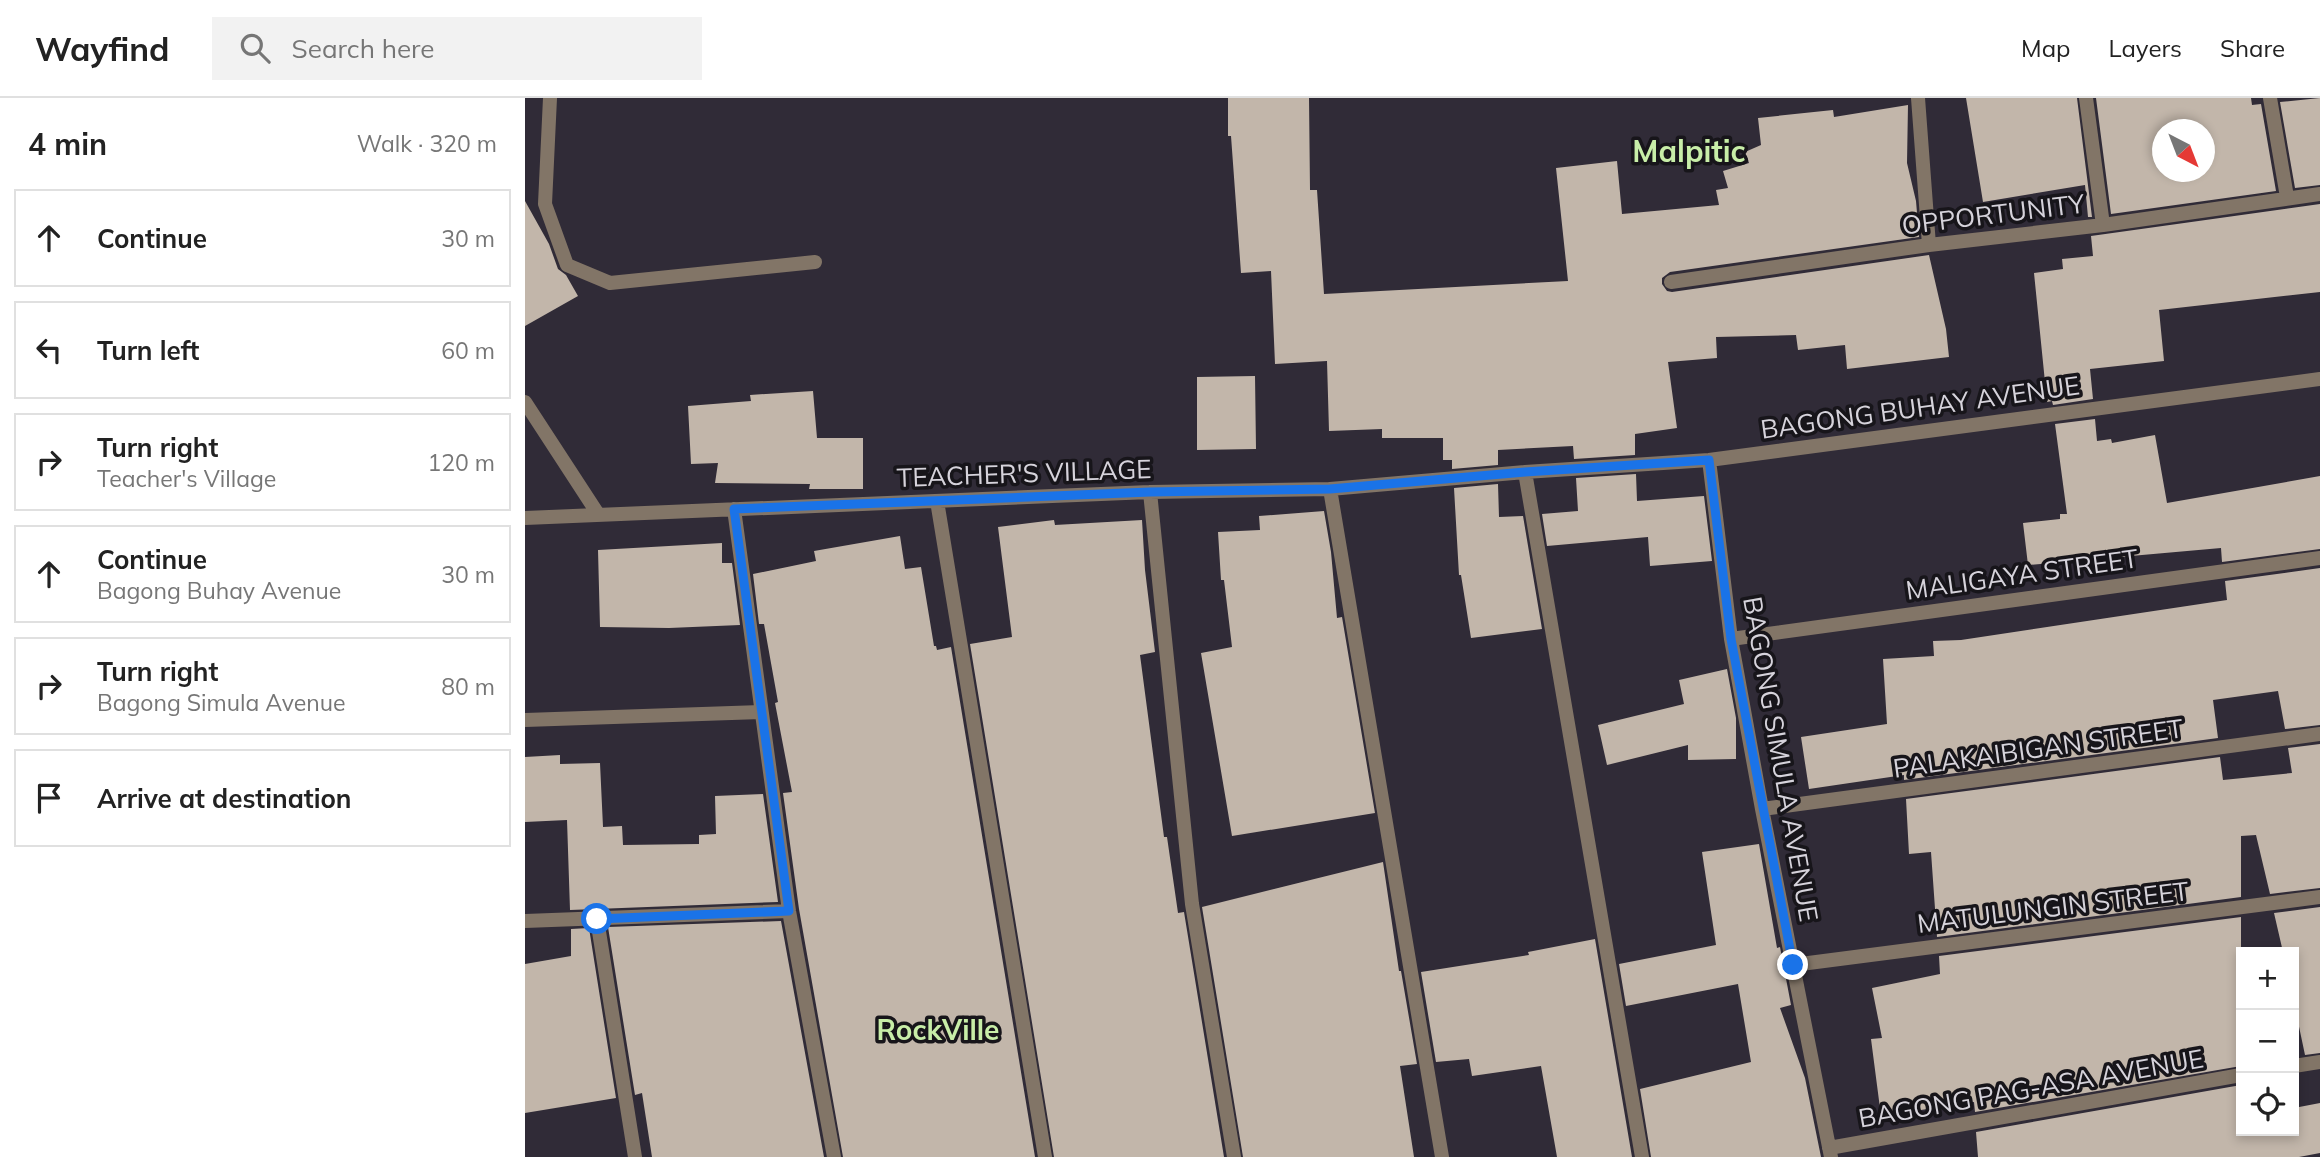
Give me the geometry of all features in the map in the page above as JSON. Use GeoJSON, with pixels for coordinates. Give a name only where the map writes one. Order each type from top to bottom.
{"type":"FeatureCollection","features":[{"type":"Feature","properties":{"kind":"street"},"geometry":{"type":"LineString","coordinates":[[550,98],[545,204],[567,265],[610,283],[815,262]]}},
{"type":"Feature","properties":{"kind":"street"},"geometry":{"type":"LineString","coordinates":[[1918,98],[1929,245]]}},
{"type":"Feature","properties":{"kind":"street"},"geometry":{"type":"LineString","coordinates":[[2086,98],[2103,226]]}},
{"type":"Feature","properties":{"kind":"street"},"geometry":{"type":"LineString","coordinates":[[2270,98],[2287,197]]}},
{"type":"Feature","properties":{"kind":"street","name":"OPPORTUNITY"},"geometry":{"type":"LineString","coordinates":[[1671,282],[1929,245],[2103,226],[2320,194]]}},
{"type":"Feature","properties":{"kind":"street","name":"BAGONG BUHAY AVENUE"},"geometry":{"type":"LineString","coordinates":[[1525,472],[1709,460],[2320,379]]}},
{"type":"Feature","properties":{"kind":"street"},"geometry":{"type":"LineString","coordinates":[[525,402],[599,514]]}},
{"type":"Feature","properties":{"kind":"street","name":"BAGONG SIMULA AVENUE"},"geometry":{"type":"LineString","coordinates":[[1709,460],[1731,639],[1830,1152]]}},
{"type":"Feature","properties":{"kind":"street"},"geometry":{"type":"LineString","coordinates":[[1525,472],[1642,1157]]}},
{"type":"Feature","properties":{"kind":"street","name":"TEACHER'S VILLAGE"},"geometry":{"type":"LineString","coordinates":[[525,518],[1150,492],[1330,489],[1525,472]]}},
{"type":"Feature","properties":{"kind":"street"},"geometry":{"type":"LineString","coordinates":[[1330,489],[1441,1157]]}},
{"type":"Feature","properties":{"kind":"street"},"geometry":{"type":"LineString","coordinates":[[1150,492],[1192,904],[1234,1157]]}},
{"type":"Feature","properties":{"kind":"street"},"geometry":{"type":"LineString","coordinates":[[937,501],[1045,1157]]}},
{"type":"Feature","properties":{"kind":"street"},"geometry":{"type":"LineString","coordinates":[[734,509],[789,911],[834,1157]]}},
{"type":"Feature","properties":{"kind":"street","name":"MALIGAYA STREET"},"geometry":{"type":"LineString","coordinates":[[1731,639],[2320,558]]}},
{"type":"Feature","properties":{"kind":"street"},"geometry":{"type":"LineString","coordinates":[[525,720],[761,712]]}},
{"type":"Feature","properties":{"kind":"street","name":"PALAKAIBIGAN STREET"},"geometry":{"type":"LineString","coordinates":[[1762,809],[2320,734]]}},
{"type":"Feature","properties":{"kind":"street","name":"MATULUNGIN STREET"},"geometry":{"type":"LineString","coordinates":[[1793,965],[2320,897]]}},
{"type":"Feature","properties":{"kind":"street"},"geometry":{"type":"LineString","coordinates":[[525,921],[789,911]]}},
{"type":"Feature","properties":{"kind":"street"},"geometry":{"type":"LineString","coordinates":[[597,919],[635,1157]]}},
{"type":"Feature","properties":{"kind":"street"},"geometry":{"type":"LineString","coordinates":[[2299,1065],[2320,1062]]}},
{"type":"Feature","properties":{"kind":"street","name":"BAGONG PAG-ASA AVENUE"},"geometry":{"type":"LineString","coordinates":[[1830,1152],[2236,1076]]}},
{"type":"Feature","properties":{"kind":"building"},"geometry":{"type":"Polygon","coordinates":[[[1228,98],[1309,98],[1310,190],[1317,190],[1324,294],[1568,281],[1556,168],[1617,161],[1622,214],[1719,205],[1716,190],[1728,188],[1723,171],[1749,163],[1745,152],[1761,145],[1758,118],[1833,110],[1834,117],[1908,105],[1907,163],[1916,201],[1919,237],[1670,272],[1662,278],[1662,284],[1667,291],[1672,292],[1929,255],[1946,329],[1949,357],[1847,369],[1845,345],[1798,350],[1796,335],[1716,337],[1717,358],[1668,362],[1677,428],[1635,434],[1635,455],[1574,459],[1573,446],[1498,450],[1498,465],[1452,469],[1452,460],[1443,460],[1443,438],[1382,438],[1382,429],[1329,431],[1327,361],[1275,364],[1271,271],[1241,273],[1231,136],[1228,136],[1228,98]]]}},
{"type":"Feature","properties":{"kind":"building"},"geometry":{"type":"Polygon","coordinates":[[[1966,98],[2077,98],[2092,217],[2088,217],[2085,185],[1983,202],[1966,98]]]}},
{"type":"Feature","properties":{"kind":"building"},"geometry":{"type":"Polygon","coordinates":[[[2096,98],[2251,98],[2252,105],[2261,104],[2276,191],[2111,214],[2096,98]]]}},
{"type":"Feature","properties":{"kind":"building"},"geometry":{"type":"Polygon","coordinates":[[[2320,98],[2320,185],[2295,188],[2280,102],[2320,98]]]}},
{"type":"Feature","properties":{"kind":"building"},"geometry":{"type":"Polygon","coordinates":[[[525,201],[549,244],[558,269],[566,275],[578,296],[525,326],[525,201]]]}},
{"type":"Feature","properties":{"kind":"building"},"geometry":{"type":"Polygon","coordinates":[[[2320,204],[2320,292],[2159,310],[2164,361],[2090,369],[2093,399],[2053,405],[2052,401],[2047,402],[2034,273],[2063,269],[2062,259],[2093,256],[2091,236],[2320,204]]]}},
{"type":"Feature","properties":{"kind":"building"},"geometry":{"type":"Polygon","coordinates":[[[1255,376],[1256,449],[1197,450],[1197,377],[1255,376]]]}},
{"type":"Feature","properties":{"kind":"building"},"geometry":{"type":"Polygon","coordinates":[[[813,391],[817,438],[863,438],[863,489],[809,489],[810,484],[715,483],[718,463],[691,464],[688,406],[751,401],[750,395],[813,391]]]}},
{"type":"Feature","properties":{"kind":"building"},"geometry":{"type":"Polygon","coordinates":[[[2095,419],[2097,441],[2111,439],[2112,443],[2155,435],[2167,503],[2320,476],[2320,549],[2222,562],[2221,548],[2028,565],[2023,523],[2060,519],[2060,514],[2067,514],[2055,424],[2095,419]]]}},
{"type":"Feature","properties":{"kind":"building"},"geometry":{"type":"Polygon","coordinates":[[[1636,474],[1637,501],[1704,496],[1712,561],[1650,566],[1648,537],[1547,546],[1542,514],[1578,511],[1576,478],[1636,474]]]}},
{"type":"Feature","properties":{"kind":"building"},"geometry":{"type":"Polygon","coordinates":[[[1498,484],[1499,517],[1523,516],[1542,629],[1471,638],[1459,575],[1454,488],[1498,484]]]}},
{"type":"Feature","properties":{"kind":"building"},"geometry":{"type":"Polygon","coordinates":[[[1324,511],[1337,618],[1342,617],[1375,813],[1232,836],[1201,653],[1232,647],[1224,580],[1221,580],[1218,532],[1260,530],[1259,516],[1324,511]]]}},
{"type":"Feature","properties":{"kind":"building"},"geometry":{"type":"Polygon","coordinates":[[[1054,520],[1055,525],[1142,520],[1155,652],[1140,655],[1164,837],[1167,837],[1178,913],[1184,912],[1224,1157],[1054,1157],[970,644],[1012,637],[998,527],[1054,520]]]}},
{"type":"Feature","properties":{"kind":"building"},"geometry":{"type":"Polygon","coordinates":[[[900,536],[905,569],[921,567],[934,646],[937,650],[951,647],[1035,1157],[843,1157],[799,909],[783,793],[792,792],[775,703],[778,702],[764,624],[759,624],[753,574],[816,561],[814,551],[900,536]]]}},
{"type":"Feature","properties":{"kind":"building"},"geometry":{"type":"Polygon","coordinates":[[[722,543],[722,563],[732,563],[740,625],[600,627],[598,550],[722,543]]]}},
{"type":"Feature","properties":{"kind":"building"},"geometry":{"type":"Polygon","coordinates":[[[2320,568],[2320,725],[2285,729],[2278,691],[2213,700],[2218,738],[1904,780],[1904,775],[1809,789],[1801,737],[1887,724],[1883,659],[1934,656],[1933,641],[1961,640],[2227,600],[2225,581],[2320,568]]]}},
{"type":"Feature","properties":{"kind":"building"},"geometry":{"type":"Polygon","coordinates":[[[1727,669],[1736,718],[1736,759],[1688,760],[1688,745],[1607,765],[1598,725],[1684,704],[1679,680],[1727,669]]]}},
{"type":"Feature","properties":{"kind":"building"},"geometry":{"type":"Polygon","coordinates":[[[2320,744],[2320,888],[2270,894],[2256,835],[2241,836],[2241,897],[1937,937],[1931,852],[1909,854],[1906,799],[2220,757],[2223,780],[2292,773],[2288,748],[2320,744]]]}},
{"type":"Feature","properties":{"kind":"building"},"geometry":{"type":"Polygon","coordinates":[[[560,755],[560,764],[600,763],[603,827],[622,826],[623,845],[699,844],[699,835],[716,834],[715,796],[763,794],[778,902],[570,910],[567,820],[525,822],[525,757],[560,755]]]}},
{"type":"Feature","properties":{"kind":"building"},"geometry":{"type":"Polygon","coordinates":[[[1759,844],[1777,948],[1780,947],[1791,1005],[1780,1008],[1805,1078],[1821,1157],[1651,1157],[1640,1089],[1751,1062],[1738,984],[1626,1006],[1619,964],[1716,945],[1702,852],[1759,844]]]}},
{"type":"Feature","properties":{"kind":"building"},"geometry":{"type":"Polygon","coordinates":[[[1383,862],[1399,971],[1417,1064],[1400,1066],[1414,1157],[1243,1157],[1202,907],[1383,862]]]}},
{"type":"Feature","properties":{"kind":"building"},"geometry":{"type":"Polygon","coordinates":[[[2320,907],[2320,1053],[2305,1055],[2299,1027],[2299,947],[2282,947],[2274,913],[2320,907]]]}},
{"type":"Feature","properties":{"kind":"building"},"geometry":{"type":"Polygon","coordinates":[[[2241,917],[2241,947],[2236,947],[2236,1067],[1975,1112],[1974,1102],[1881,1116],[1871,1039],[1882,1038],[1872,988],[1940,974],[1939,956],[2241,917]]]}},
{"type":"Feature","properties":{"kind":"building"},"geometry":{"type":"Polygon","coordinates":[[[781,921],[824,1157],[652,1157],[642,1093],[635,1095],[608,927],[781,921]]]}},
{"type":"Feature","properties":{"kind":"building"},"geometry":{"type":"Polygon","coordinates":[[[589,928],[616,1098],[525,1113],[525,964],[571,956],[571,929],[589,928]]]}},
{"type":"Feature","properties":{"kind":"building"},"geometry":{"type":"Polygon","coordinates":[[[1595,939],[1632,1157],[1557,1157],[1541,1066],[1472,1076],[1469,1059],[1436,1062],[1421,972],[1529,955],[1528,952],[1595,939]]]}},
{"type":"Feature","properties":{"kind":"building"},"geometry":{"type":"Polygon","coordinates":[[[2236,1086],[2236,1136],[2299,1136],[2299,1107],[2320,1103],[2320,1153],[2299,1157],[1978,1157],[1976,1132],[2236,1086]]]}},
{"type":"Feature","properties":{"kind":"district","name":"Malpitic"},"geometry":{"type":"Point","coordinates":[1689,151]}},
{"type":"Feature","properties":{"kind":"district","name":"RockVille"},"geometry":{"type":"Point","coordinates":[938,1029]}},
{"type":"Feature","properties":{"kind":"route"},"geometry":{"type":"LineString","coordinates":[[597,919],[789,911],[734,509],[1150,492],[1330,489],[1709,460],[1731,639],[1793,965]]}}]}
